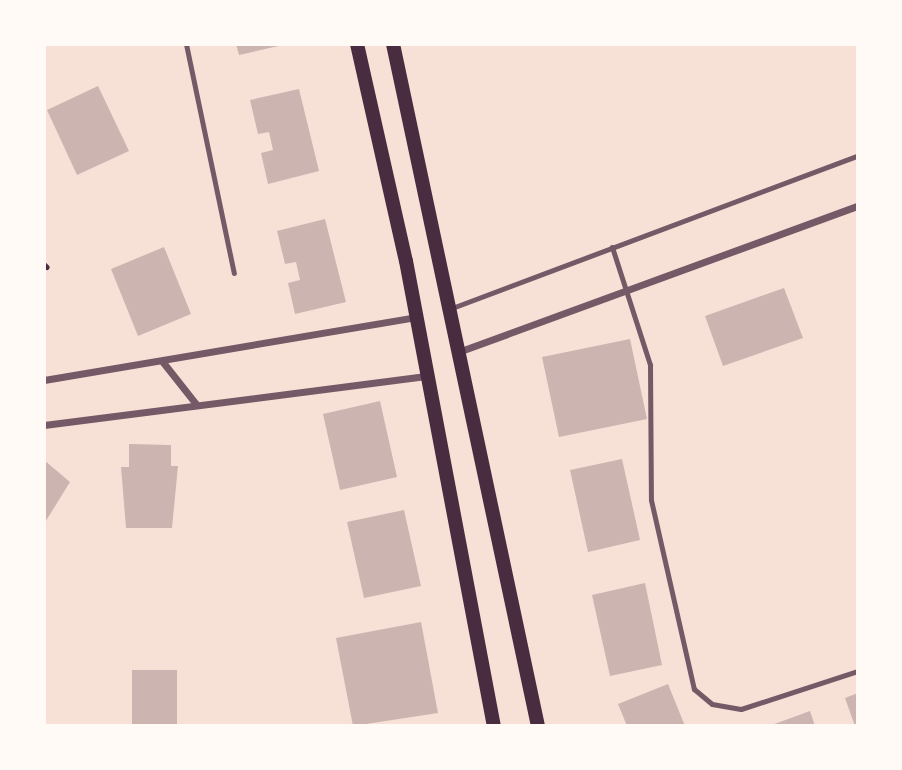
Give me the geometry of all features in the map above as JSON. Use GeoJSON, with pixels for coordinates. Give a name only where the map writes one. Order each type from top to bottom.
{"type":"FeatureCollection","features":[{"type":"Feature","properties":{"kind":"main road"},"geometry":{"type":"LineString","coordinates":[[357,44],[417,317],[494,726]]}},
{"type":"Feature","properties":{"kind":"main road"},"geometry":{"type":"LineString","coordinates":[[393,44],[538,726]]}},
{"type":"Feature","properties":{"kind":"street"},"geometry":{"type":"LineString","coordinates":[[457,352],[629,292],[858,206]]}},
{"type":"Feature","properties":{"kind":"street"},"geometry":{"type":"LineString","coordinates":[[44,380],[417,317]]}},
{"type":"Feature","properties":{"kind":"street"},"geometry":{"type":"LineString","coordinates":[[162,361],[196,404]]}},
{"type":"Feature","properties":{"kind":"street"},"geometry":{"type":"LineString","coordinates":[[44,425],[428,376]]}},
{"type":"Feature","properties":{"kind":"lane"},"geometry":{"type":"LineString","coordinates":[[186,44],[234,273]]}},
{"type":"Feature","properties":{"kind":"lane"},"geometry":{"type":"LineString","coordinates":[[449,309],[858,155]]}},
{"type":"Feature","properties":{"kind":"lane"},"geometry":{"type":"LineString","coordinates":[[612,247],[629,292],[650,365],[651,500],[694,689],[712,704],[741,709],[858,671]]}},
{"type":"Feature","properties":{"kind":"building"},"geometry":{"type":"Polygon","coordinates":[[[236,44],[283,44],[283,45],[239,55],[236,44]]]}},
{"type":"Feature","properties":{"kind":"building"},"geometry":{"type":"Polygon","coordinates":[[[98,86],[129,151],[77,175],[47,110],[98,86]]]}},
{"type":"Feature","properties":{"kind":"building"},"geometry":{"type":"Polygon","coordinates":[[[299,89],[319,171],[268,184],[261,153],[273,150],[269,132],[258,134],[250,100],[299,89]]]}},
{"type":"Feature","properties":{"kind":"building"},"geometry":{"type":"Polygon","coordinates":[[[325,219],[346,302],[295,314],[288,283],[300,280],[296,262],[285,264],[277,231],[325,219]]]}},
{"type":"Feature","properties":{"kind":"building"},"geometry":{"type":"Polygon","coordinates":[[[164,247],[191,314],[138,336],[111,269],[164,247]]]}},
{"type":"Feature","properties":{"kind":"building"},"geometry":{"type":"Polygon","coordinates":[[[784,288],[803,338],[723,366],[705,316],[784,288]]]}},
{"type":"Feature","properties":{"kind":"building"},"geometry":{"type":"Polygon","coordinates":[[[630,339],[647,419],[559,437],[542,357],[630,339]]]}},
{"type":"Feature","properties":{"kind":"building"},"geometry":{"type":"Polygon","coordinates":[[[380,401],[397,477],[340,490],[323,414],[380,401]]]}},
{"type":"Feature","properties":{"kind":"building"},"geometry":{"type":"Polygon","coordinates":[[[129,444],[171,445],[171,466],[178,466],[172,528],[126,528],[121,467],[129,467],[129,444]]]}},
{"type":"Feature","properties":{"kind":"building"},"geometry":{"type":"Polygon","coordinates":[[[622,459],[640,540],[588,552],[570,470],[622,459]]]}},
{"type":"Feature","properties":{"kind":"building"},"geometry":{"type":"Polygon","coordinates":[[[44,460],[70,482],[44,524],[44,460]]]}},
{"type":"Feature","properties":{"kind":"building"},"geometry":{"type":"Polygon","coordinates":[[[404,510],[421,586],[364,598],[347,522],[404,510]]]}},
{"type":"Feature","properties":{"kind":"building"},"geometry":{"type":"Polygon","coordinates":[[[645,583],[662,665],[610,676],[592,595],[645,583]]]}},
{"type":"Feature","properties":{"kind":"building"},"geometry":{"type":"Polygon","coordinates":[[[421,622],[438,713],[353,726],[336,638],[421,622]]]}},
{"type":"Feature","properties":{"kind":"building"},"geometry":{"type":"Polygon","coordinates":[[[132,670],[177,670],[177,726],[132,726],[132,670]]]}},
{"type":"Feature","properties":{"kind":"building"},"geometry":{"type":"Polygon","coordinates":[[[668,684],[685,726],[627,726],[618,704],[668,684]]]}},
{"type":"Feature","properties":{"kind":"building"},"geometry":{"type":"Polygon","coordinates":[[[858,693],[858,726],[855,726],[845,698],[858,693]]]}},
{"type":"Feature","properties":{"kind":"building"},"geometry":{"type":"Polygon","coordinates":[[[810,711],[815,726],[769,726],[810,711]]]}}]}
